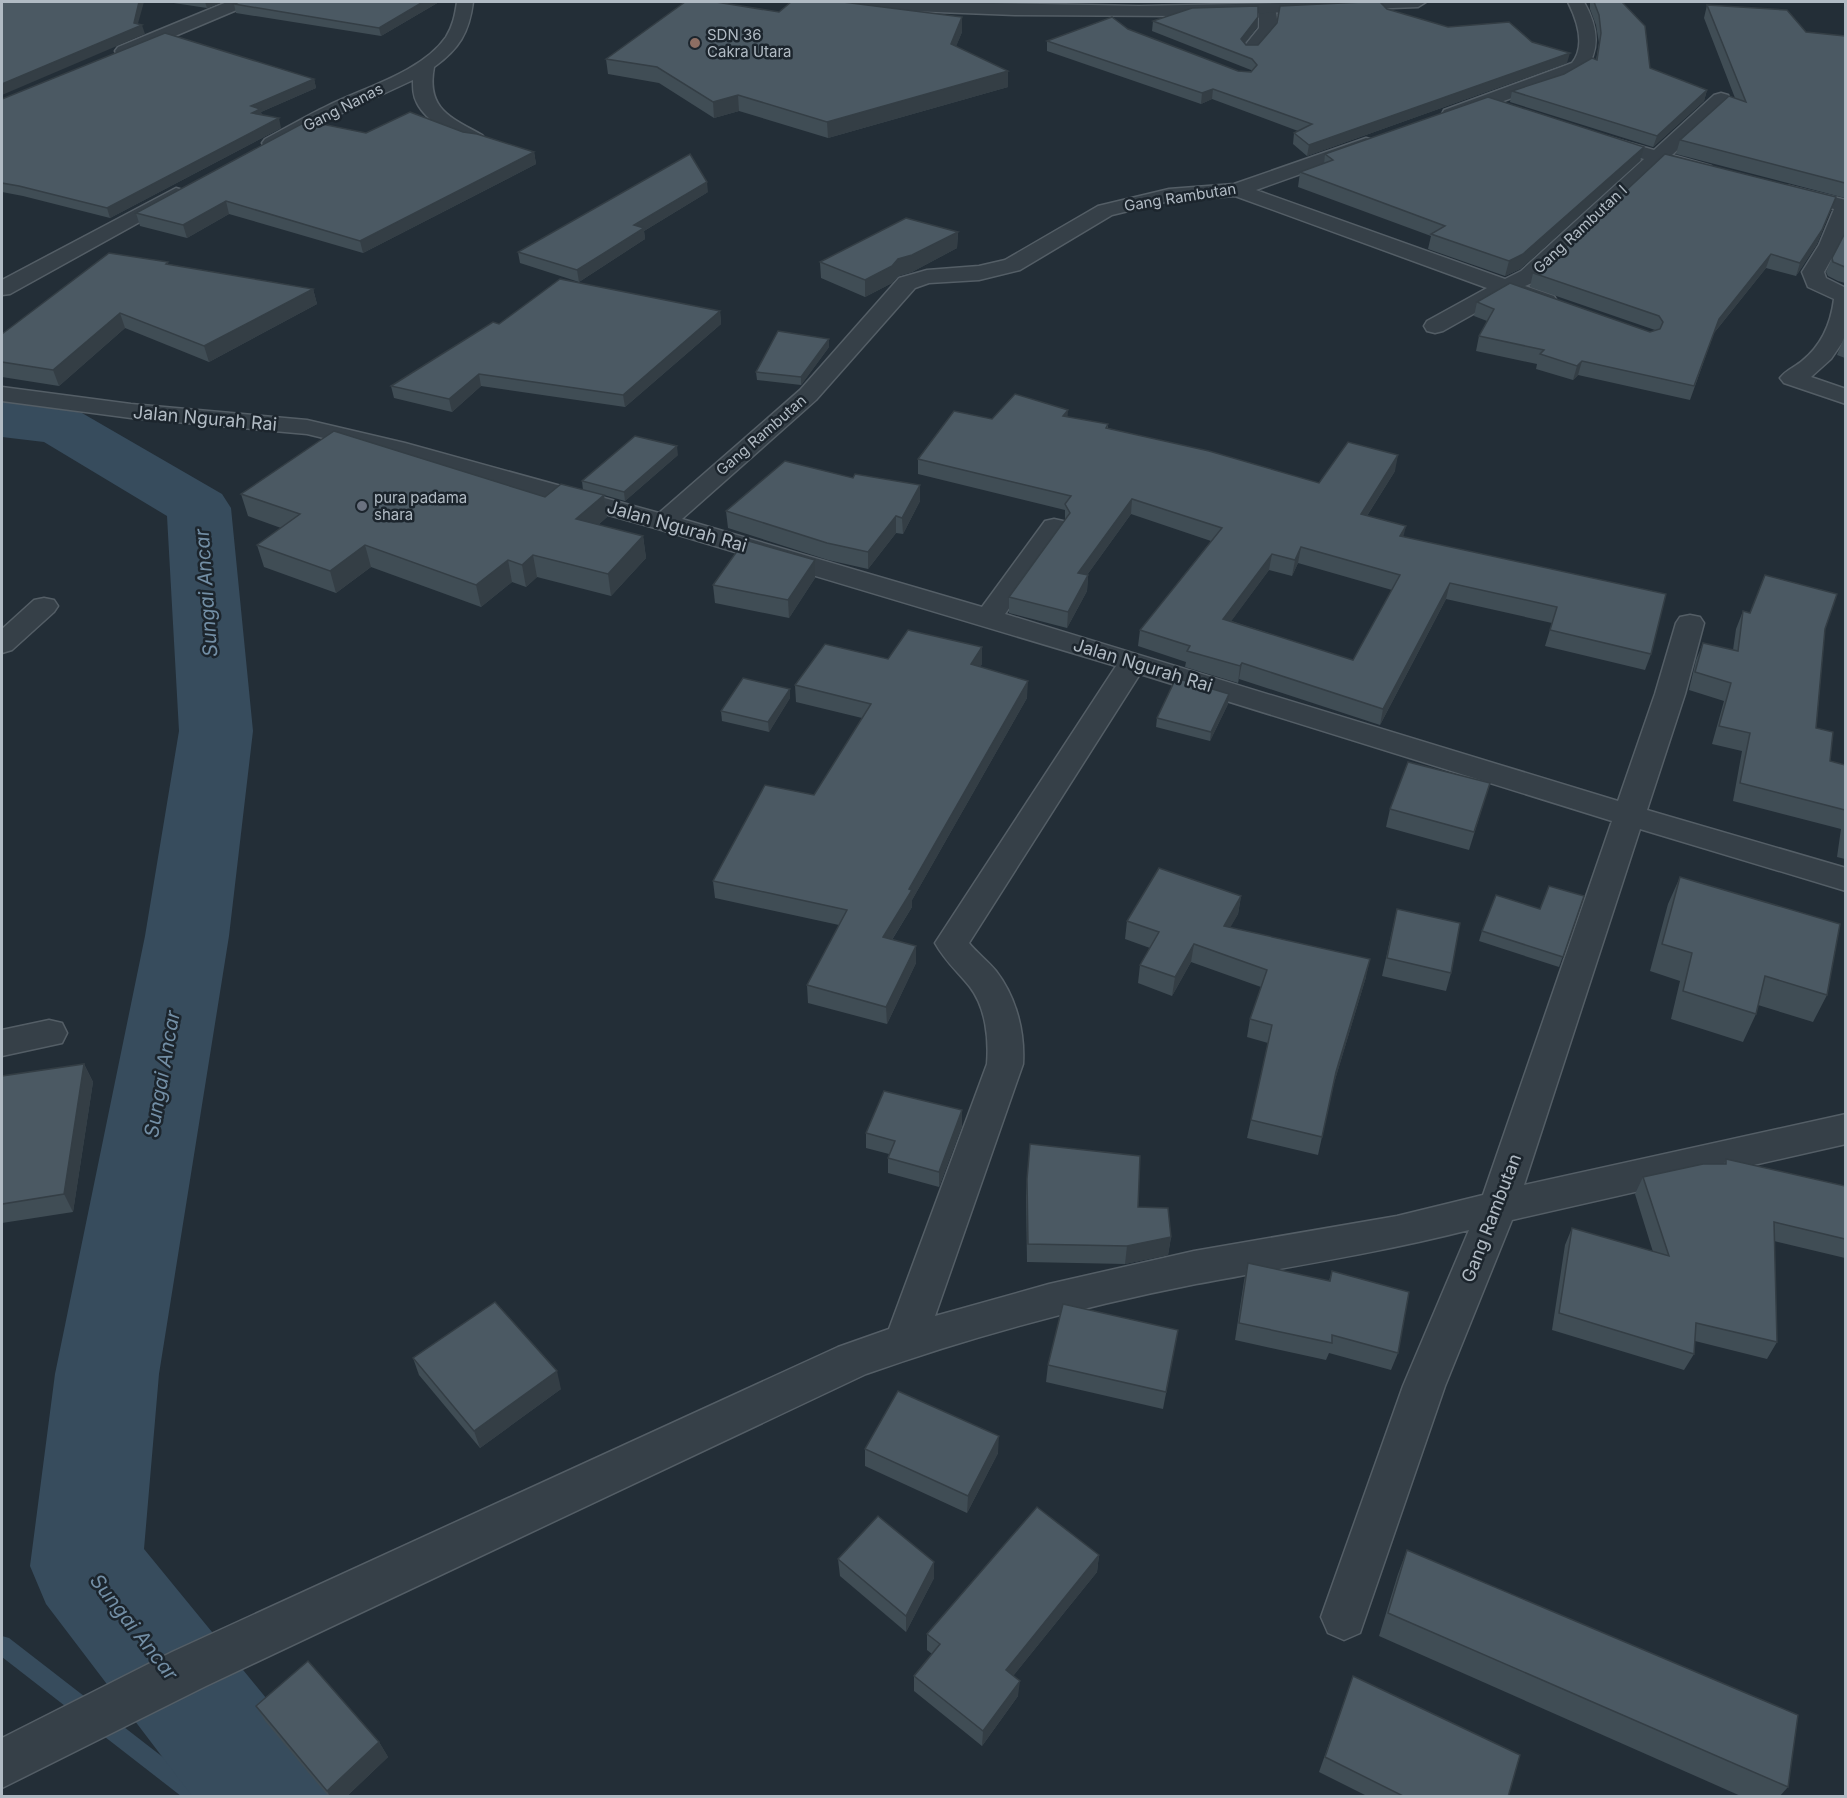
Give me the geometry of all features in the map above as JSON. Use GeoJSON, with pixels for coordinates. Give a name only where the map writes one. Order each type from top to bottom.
{"type":"FeatureCollection","features":[{"type":"Feature","properties":{"kind":"street"},"geometry":{"type":"LineString","coordinates":[[110,57],[240,2]]}},
{"type":"Feature","properties":{"kind":"street","name":"Gang Nanas"},"geometry":{"type":"LineString","coordinates":[[261,150],[340,107],[425,65],[452,42],[460,30],[466,17],[465,2]]}},
{"type":"Feature","properties":{"kind":"street"},"geometry":{"type":"LineString","coordinates":[[808,2],[1106,11],[1267,10],[1418,2]]}},
{"type":"Feature","properties":{"kind":"street"},"geometry":{"type":"LineString","coordinates":[[1428,122],[1564,74],[1582,63],[1587,46],[1587,33],[1576,2]]}},
{"type":"Feature","properties":{"kind":"street"},"geometry":{"type":"LineString","coordinates":[[1251,49],[1268,31],[1270,24],[1267,10]]}},
{"type":"Feature","properties":{"kind":"street"},"geometry":{"type":"LineString","coordinates":[[1106,11],[1127,28]]}},
{"type":"Feature","properties":{"kind":"street"},"geometry":{"type":"LineString","coordinates":[[425,65],[422,95],[427,105],[436,117],[475,139]]}},
{"type":"Feature","properties":{"kind":"street","name":"Gang Rambutan I"},"geometry":{"type":"LineString","coordinates":[[1435,326],[1478,300],[1518,283],[1538,268],[1721,99]]}},
{"type":"Feature","properties":{"kind":"street"},"geometry":{"type":"LineString","coordinates":[[1484,102],[1517,113]]}},
{"type":"Feature","properties":{"kind":"street"},"geometry":{"type":"LineString","coordinates":[[1583,135],[1720,175]]}},
{"type":"Feature","properties":{"kind":"street","name":"Gang Rambutan"},"geometry":{"type":"LineString","coordinates":[[664,522],[808,395],[907,283],[927,277],[979,273],[1012,266],[1089,218],[1122,205],[1169,195],[1237,190],[1383,138]]}},
{"type":"Feature","properties":{"kind":"street"},"geometry":{"type":"LineString","coordinates":[[2,289],[104,231],[188,188]]}},
{"type":"Feature","properties":{"kind":"street"},"geometry":{"type":"LineString","coordinates":[[1772,188],[1845,206],[1830,245],[1813,272],[1816,282],[1845,296],[1841,322],[1835,338],[1806,369],[1792,378],[1845,397]]}},
{"type":"Feature","properties":{"kind":"street"},"geometry":{"type":"LineString","coordinates":[[1237,190],[1318,221],[1561,306]]}},
{"type":"Feature","properties":{"kind":"street","name":"Jalan Ngurah Rai"},"geometry":{"type":"LineString","coordinates":[[2,394],[131,411],[307,428],[396,448],[664,522],[1134,661],[1442,759],[1845,880]]}},
{"type":"Feature","properties":{"kind":"street"},"geometry":{"type":"LineString","coordinates":[[988,618],[1054,527]]}},
{"type":"Feature","properties":{"kind":"street"},"geometry":{"type":"LineString","coordinates":[[2,644],[44,606]]}},
{"type":"Feature","properties":{"kind":"street","name":"Gang Rambutan"},"geometry":{"type":"LineString","coordinates":[[1344,1617],[1424,1386],[1498,1207],[1670,694],[1690,623]]}},
{"type":"Feature","properties":{"kind":"street"},"geometry":{"type":"LineString","coordinates":[[904,1342],[1005,1064],[1007,1045],[1004,1026],[989,990],[983,979],[956,952],[952,943],[1134,661]]}},
{"type":"Feature","properties":{"kind":"street"},"geometry":{"type":"LineString","coordinates":[[2,1043],[49,1033]]}},
{"type":"Feature","properties":{"kind":"street"},"geometry":{"type":"LineString","coordinates":[[2,1764],[189,1669],[853,1360],[904,1342],[1049,1301],[1194,1268],[1397,1232],[1845,1129]]}},
{"type":"Feature","properties":{"kind":"building"},"geometry":{"type":"Polygon","coordinates":[[[2,2],[139,2],[134,23],[142,25],[2,84],[2,2]]]}},
{"type":"Feature","properties":{"kind":"building"},"geometry":{"type":"Polygon","coordinates":[[[239,2],[423,2],[379,28],[234,4],[239,2]]]}},
{"type":"Feature","properties":{"kind":"building"},"geometry":{"type":"Polygon","coordinates":[[[685,2],[716,2],[779,12],[791,2],[843,2],[962,17],[951,44],[1008,71],[827,122],[738,95],[713,102],[657,67],[606,59],[685,2]]]}},
{"type":"Feature","properties":{"kind":"building"},"geometry":{"type":"Polygon","coordinates":[[[1380,2],[1387,9],[1448,27],[1509,22],[1532,42],[1570,53],[1309,145],[1294,133],[1312,124],[1213,89],[1202,93],[1047,41],[1112,17],[1128,29],[1238,71],[1251,72],[1257,65],[1252,59],[1153,21],[1192,8],[1258,6],[1258,17],[1241,39],[1246,45],[1258,45],[1277,23],[1280,6],[1380,2]]]}},
{"type":"Feature","properties":{"kind":"building"},"geometry":{"type":"Polygon","coordinates":[[[1594,2],[1622,2],[1645,26],[1650,68],[1707,90],[1657,136],[1512,91],[1564,74],[1592,58],[1597,60],[1601,33],[1599,15],[1594,2]]]}},
{"type":"Feature","properties":{"kind":"building"},"geometry":{"type":"Polygon","coordinates":[[[1707,5],[1787,10],[1806,32],[1845,36],[1845,183],[1680,140],[1729,96],[1746,102],[1707,5]]]}},
{"type":"Feature","properties":{"kind":"building"},"geometry":{"type":"Polygon","coordinates":[[[165,33],[314,79],[251,106],[260,109],[252,113],[279,118],[107,208],[2,183],[2,99],[165,33]]]}},
{"type":"Feature","properties":{"kind":"building"},"geometry":{"type":"Polygon","coordinates":[[[1488,97],[1644,147],[1523,254],[1509,261],[1431,234],[1445,226],[1300,172],[1333,160],[1325,154],[1488,97]]]}},
{"type":"Feature","properties":{"kind":"building"},"geometry":{"type":"Polygon","coordinates":[[[410,112],[463,132],[477,134],[534,152],[360,241],[226,201],[183,225],[136,213],[307,121],[366,133],[410,112]]]}},
{"type":"Feature","properties":{"kind":"building"},"geometry":{"type":"Polygon","coordinates":[[[690,154],[707,182],[634,225],[644,228],[577,270],[518,252],[690,154]]]}},
{"type":"Feature","properties":{"kind":"building"},"geometry":{"type":"Polygon","coordinates":[[[1665,154],[1836,197],[1822,230],[1800,263],[1771,254],[1719,319],[1694,386],[1582,361],[1577,366],[1540,354],[1544,350],[1479,336],[1494,309],[1477,302],[1510,283],[1650,332],[1660,329],[1663,322],[1659,316],[1533,273],[1542,269],[1665,154]]]}},
{"type":"Feature","properties":{"kind":"building"},"geometry":{"type":"Polygon","coordinates":[[[906,218],[958,232],[912,255],[898,259],[892,266],[865,280],[820,262],[906,218]]]}},
{"type":"Feature","properties":{"kind":"building"},"geometry":{"type":"Polygon","coordinates":[[[1845,233],[1845,267],[1833,262],[1832,258],[1845,233]]]}},
{"type":"Feature","properties":{"kind":"building"},"geometry":{"type":"Polygon","coordinates":[[[109,253],[313,289],[204,346],[120,313],[53,370],[2,362],[2,334],[109,253]]]}},
{"type":"Feature","properties":{"kind":"building"},"geometry":{"type":"Polygon","coordinates":[[[560,279],[720,311],[623,395],[479,374],[449,399],[391,386],[493,322],[499,324],[560,279]]]}},
{"type":"Feature","properties":{"kind":"building"},"geometry":{"type":"Polygon","coordinates":[[[778,331],[829,339],[801,377],[756,372],[778,331]]]}},
{"type":"Feature","properties":{"kind":"building"},"geometry":{"type":"Polygon","coordinates":[[[1015,394],[1068,410],[1063,416],[1108,424],[1106,428],[1209,451],[1319,483],[1348,442],[1398,455],[1361,514],[1406,526],[1400,536],[1666,594],[1651,654],[1550,630],[1557,607],[1450,583],[1383,709],[1242,663],[1240,666],[1187,651],[1190,646],[1140,630],[1222,528],[1132,499],[1078,573],[1088,575],[1068,612],[1009,597],[1070,513],[1065,504],[1071,496],[918,459],[954,411],[992,419],[1015,394]],[[1301,547],[1295,560],[1272,554],[1223,619],[1353,660],[1400,575],[1301,547]]]}},
{"type":"Feature","properties":{"kind":"building"},"geometry":{"type":"Polygon","coordinates":[[[334,431],[545,497],[561,484],[604,495],[576,519],[643,536],[608,574],[533,555],[522,565],[508,560],[476,585],[365,545],[330,571],[257,545],[300,514],[241,494],[334,431]]]}},
{"type":"Feature","properties":{"kind":"building"},"geometry":{"type":"Polygon","coordinates":[[[635,436],[677,446],[624,492],[582,481],[635,436]]]}},
{"type":"Feature","properties":{"kind":"building"},"geometry":{"type":"Polygon","coordinates":[[[785,461],[853,478],[855,474],[920,485],[902,518],[896,516],[868,552],[827,543],[726,511],[785,461]]]}},
{"type":"Feature","properties":{"kind":"building"},"geometry":{"type":"Polygon","coordinates":[[[745,540],[815,560],[788,600],[713,585],[745,540]]]}},
{"type":"Feature","properties":{"kind":"building"},"geometry":{"type":"Polygon","coordinates":[[[1765,575],[1837,594],[1825,629],[1816,728],[1833,732],[1830,761],[1845,765],[1845,810],[1740,783],[1750,733],[1719,726],[1731,683],[1695,672],[1703,643],[1738,651],[1743,611],[1750,613],[1765,575]]]}},
{"type":"Feature","properties":{"kind":"building"},"geometry":{"type":"Polygon","coordinates":[[[908,630],[982,647],[971,664],[1028,681],[909,889],[912,890],[883,937],[916,946],[886,1007],[807,985],[847,910],[713,881],[765,785],[814,795],[871,704],[795,685],[825,644],[888,659],[908,630]]]}},
{"type":"Feature","properties":{"kind":"building"},"geometry":{"type":"Polygon","coordinates":[[[743,678],[790,689],[768,722],[721,711],[743,678]]]}},
{"type":"Feature","properties":{"kind":"building"},"geometry":{"type":"Polygon","coordinates":[[[1176,678],[1229,694],[1211,732],[1157,718],[1176,678]]]}},
{"type":"Feature","properties":{"kind":"building"},"geometry":{"type":"Polygon","coordinates":[[[1408,762],[1490,783],[1474,832],[1390,809],[1408,762]]]}},
{"type":"Feature","properties":{"kind":"building"},"geometry":{"type":"Polygon","coordinates":[[[1159,868],[1241,896],[1224,926],[1370,959],[1336,1072],[1322,1137],[1251,1120],[1272,1025],[1250,1019],[1267,970],[1194,944],[1175,977],[1140,965],[1159,932],[1127,921],[1159,868]]]}},
{"type":"Feature","properties":{"kind":"building"},"geometry":{"type":"Polygon","coordinates":[[[1680,877],[1840,924],[1827,995],[1765,976],[1756,1014],[1683,991],[1692,953],[1662,944],[1680,877]]]}},
{"type":"Feature","properties":{"kind":"building"},"geometry":{"type":"Polygon","coordinates":[[[1549,886],[1584,896],[1563,957],[1482,931],[1496,895],[1540,909],[1549,886]]]}},
{"type":"Feature","properties":{"kind":"building"},"geometry":{"type":"Polygon","coordinates":[[[1397,909],[1460,923],[1451,973],[1387,958],[1397,909]]]}},
{"type":"Feature","properties":{"kind":"building"},"geometry":{"type":"Polygon","coordinates":[[[84,1064],[64,1194],[2,1204],[2,1076],[84,1064]]]}},
{"type":"Feature","properties":{"kind":"building"},"geometry":{"type":"Polygon","coordinates":[[[884,1091],[962,1110],[939,1172],[888,1158],[895,1141],[866,1133],[884,1091]]]}},
{"type":"Feature","properties":{"kind":"building"},"geometry":{"type":"Polygon","coordinates":[[[1030,1144],[1140,1156],[1138,1207],[1168,1208],[1171,1237],[1127,1246],[1028,1244],[1027,1179],[1030,1144]]]}},
{"type":"Feature","properties":{"kind":"building"},"geometry":{"type":"Polygon","coordinates":[[[1726,1159],[1845,1186],[1845,1239],[1774,1222],[1777,1342],[1696,1323],[1694,1354],[1559,1313],[1572,1228],[1669,1256],[1643,1177],[1703,1164],[1726,1164],[1726,1159]]]}},
{"type":"Feature","properties":{"kind":"building"},"geometry":{"type":"Polygon","coordinates":[[[1248,1263],[1330,1281],[1332,1271],[1409,1292],[1398,1353],[1332,1335],[1332,1343],[1239,1323],[1248,1263]]]}},
{"type":"Feature","properties":{"kind":"building"},"geometry":{"type":"Polygon","coordinates":[[[495,1302],[557,1371],[474,1431],[413,1358],[495,1302]]]}},
{"type":"Feature","properties":{"kind":"building"},"geometry":{"type":"Polygon","coordinates":[[[1063,1304],[1178,1330],[1166,1392],[1048,1365],[1063,1304]]]}},
{"type":"Feature","properties":{"kind":"building"},"geometry":{"type":"Polygon","coordinates":[[[898,1391],[999,1436],[968,1496],[865,1449],[898,1391]]]}},
{"type":"Feature","properties":{"kind":"building"},"geometry":{"type":"Polygon","coordinates":[[[1037,1507],[1099,1555],[1006,1670],[1020,1681],[983,1731],[914,1676],[940,1644],[927,1634],[1037,1507]]]}},
{"type":"Feature","properties":{"kind":"building"},"geometry":{"type":"Polygon","coordinates":[[[878,1516],[934,1562],[906,1616],[838,1559],[878,1516]]]}},
{"type":"Feature","properties":{"kind":"building"},"geometry":{"type":"Polygon","coordinates":[[[1407,1550],[1798,1715],[1788,1787],[1388,1613],[1407,1550]]]}},
{"type":"Feature","properties":{"kind":"building"},"geometry":{"type":"Polygon","coordinates":[[[308,1661],[379,1742],[327,1791],[256,1706],[308,1661]]]}},
{"type":"Feature","properties":{"kind":"building"},"geometry":{"type":"Polygon","coordinates":[[[1353,1676],[1520,1755],[1508,1797],[1405,1797],[1325,1757],[1353,1676]]]}},
{"type":"Feature","properties":{"kind":"waterway","name":"Sungai Ancar"},"geometry":{"type":"LineString","coordinates":[[2,419],[60,426],[199,508],[216,731],[187,936],[107,1374],[86,1566],[268,1796]]}},
{"type":"Feature","properties":{"kind":"waterway"},"geometry":{"type":"LineString","coordinates":[[2,1645],[197,1796]]}},
{"type":"Feature","properties":{"kind":"place","name":"SDN 36 Cakra Utara"},"geometry":{"type":"Point","coordinates":[695,43]}},
{"type":"Feature","properties":{"kind":"place","name":"pura padama shara"},"geometry":{"type":"Point","coordinates":[362,506]}}]}
